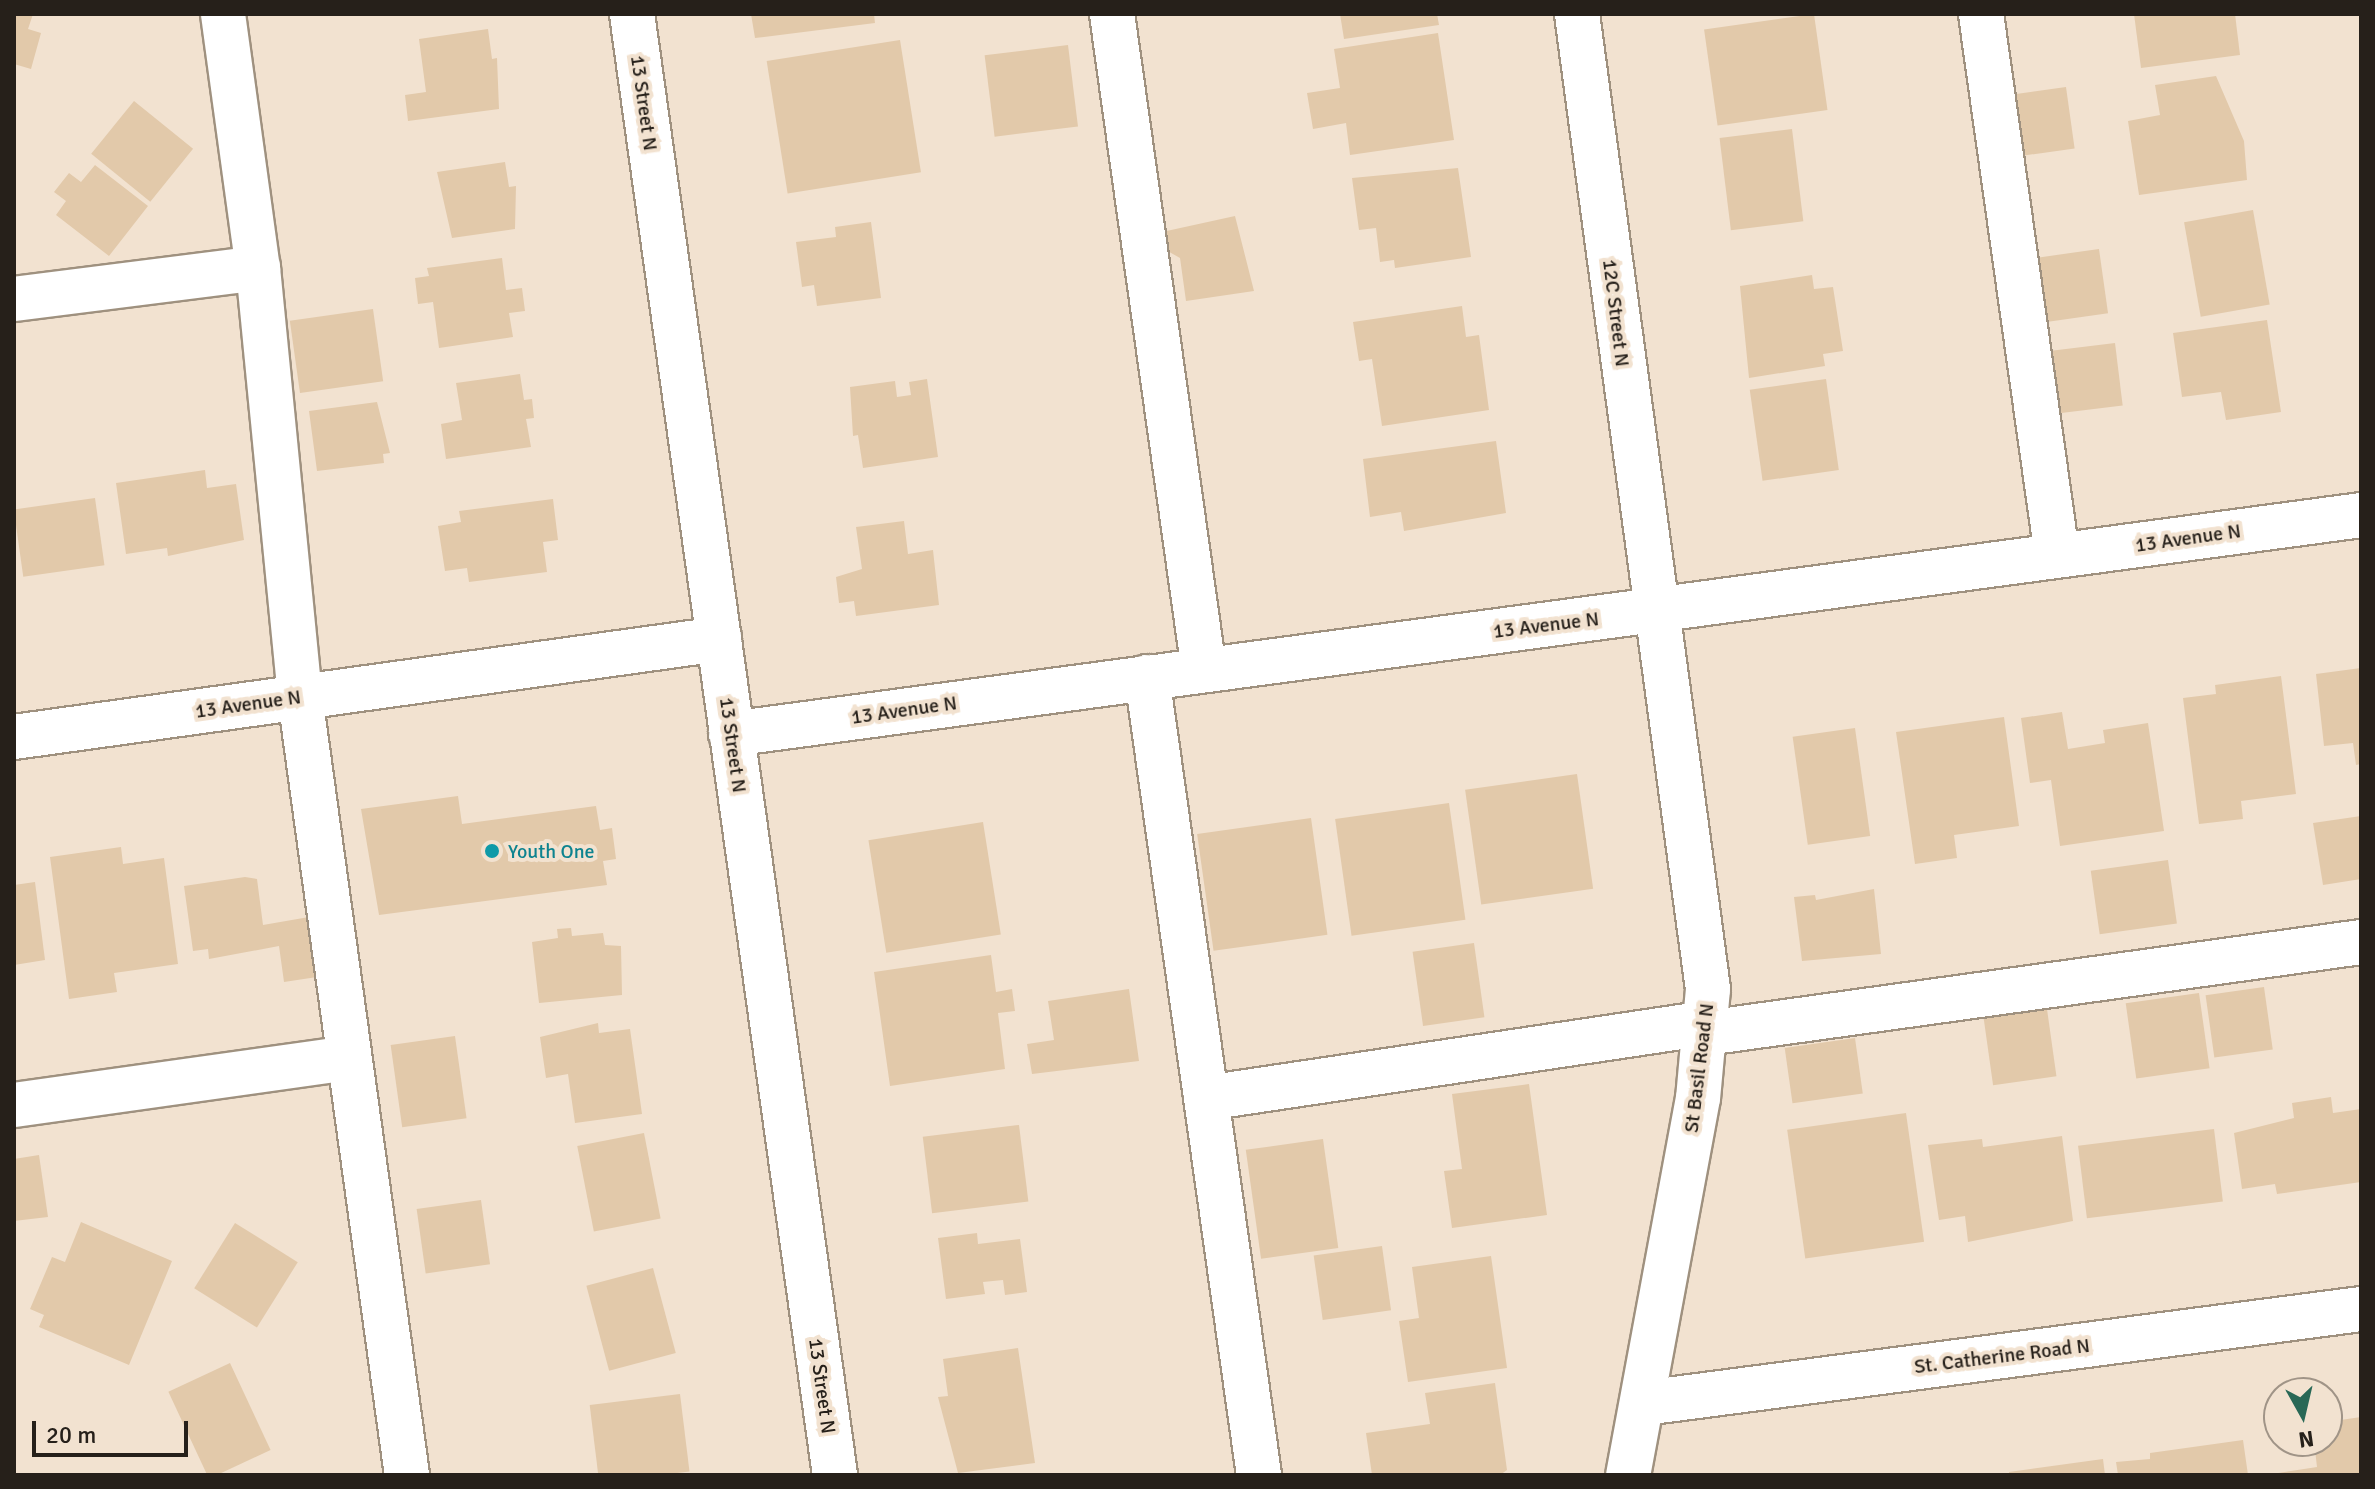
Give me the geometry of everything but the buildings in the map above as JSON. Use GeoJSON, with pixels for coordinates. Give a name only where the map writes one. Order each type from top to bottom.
{"type":"FeatureCollection","features":[{"type":"Feature","properties":{"kind":"street"},"geometry":{"type":"LineString","coordinates":[[223,14],[258,268],[300,697],[347,1058],[407,1475]]}},
{"type":"Feature","properties":{"kind":"street","name":"13 Street N"},"geometry":{"type":"LineString","coordinates":[[632,14],[835,1475]]}},
{"type":"Feature","properties":{"kind":"street"},"geometry":{"type":"LineString","coordinates":[[1112,14],[1204,670]]}},
{"type":"Feature","properties":{"kind":"street","name":"12C Street N"},"geometry":{"type":"LineString","coordinates":[[1577,14],[1655,611]]}},
{"type":"Feature","properties":{"kind":"street"},"geometry":{"type":"LineString","coordinates":[[1981,14],[2057,555]]}},
{"type":"Feature","properties":{"kind":"street"},"geometry":{"type":"LineString","coordinates":[[14,299],[258,268]]}},
{"type":"Feature","properties":{"kind":"street","name":"13 Avenue N"},"geometry":{"type":"LineString","coordinates":[[731,734],[2361,515]]}},
{"type":"Feature","properties":{"kind":"street","name":"St Basil Road N"},"geometry":{"type":"LineString","coordinates":[[1628,1475],[1644,1403],[1707,1028],[1704,952],[1655,611]]}},
{"type":"Feature","properties":{"kind":"street","name":"13 Avenue N"},"geometry":{"type":"LineString","coordinates":[[14,737],[719,639]]}},
{"type":"Feature","properties":{"kind":"street"},"geometry":{"type":"LineString","coordinates":[[1147,677],[1259,1475]]}},
{"type":"Feature","properties":{"kind":"street"},"geometry":{"type":"LineString","coordinates":[[1206,1098],[2361,942]]}},
{"type":"Feature","properties":{"kind":"street"},"geometry":{"type":"LineString","coordinates":[[14,1105],[347,1058]]}},
{"type":"Feature","properties":{"kind":"street","name":"St. Catherine Road N"},"geometry":{"type":"LineString","coordinates":[[1644,1403],[2361,1309]]}},
{"type":"Feature","properties":{"kind":"place","name":"Youth One"},"geometry":{"type":"Point","coordinates":[492,851]}}]}
